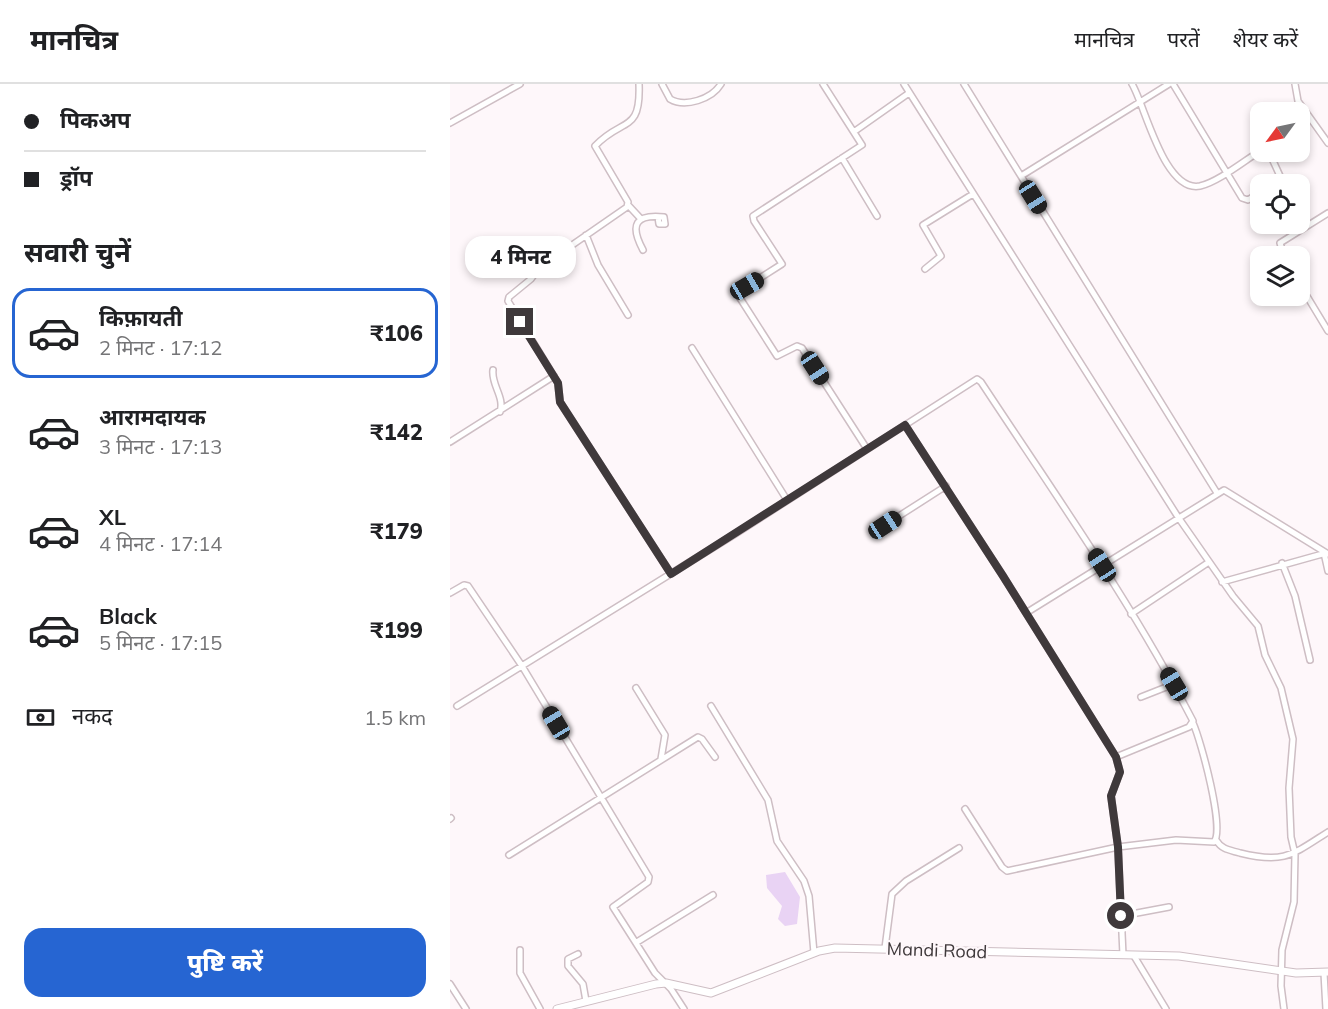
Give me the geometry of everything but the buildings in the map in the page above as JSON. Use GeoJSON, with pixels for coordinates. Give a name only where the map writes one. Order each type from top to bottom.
{"type":"FeatureCollection","features":[{"type":"Feature","properties":{"kind":"street"},"geometry":{"type":"LineString","coordinates":[[450,123],[520,84]]}},
{"type":"Feature","properties":{"kind":"street"},"geometry":{"type":"LineString","coordinates":[[639,84],[640,105],[636,115],[595,146],[628,205],[641,219]]}},
{"type":"Feature","properties":{"kind":"street"},"geometry":{"type":"LineString","coordinates":[[662,84],[670,99],[679,103],[702,99],[714,92],[721,84]]}},
{"type":"Feature","properties":{"kind":"street"},"geometry":{"type":"LineString","coordinates":[[824,84],[862,145],[753,217],[782,264],[741,290],[738,295],[777,356],[797,346],[802,348],[867,449]]}},
{"type":"Feature","properties":{"kind":"street"},"geometry":{"type":"LineString","coordinates":[[904,84],[1178,517],[1222,582],[1257,624],[1265,655],[1281,688],[1293,739],[1289,788],[1292,839],[1296,854],[1294,902],[1282,950],[1284,1009]]}},
{"type":"Feature","properties":{"kind":"street"},"geometry":{"type":"LineString","coordinates":[[964,84],[1217,493]]}},
{"type":"Feature","properties":{"kind":"street"},"geometry":{"type":"LineString","coordinates":[[1132,84],[1152,136],[1181,179],[1188,184],[1199,186],[1250,157]]}},
{"type":"Feature","properties":{"kind":"street"},"geometry":{"type":"LineString","coordinates":[[1021,176],[1171,84],[1244,200],[1250,197]]}},
{"type":"Feature","properties":{"kind":"street"},"geometry":{"type":"LineString","coordinates":[[1295,84],[1296,98],[1328,142]]}},
{"type":"Feature","properties":{"kind":"street"},"geometry":{"type":"LineString","coordinates":[[855,131],[909,93]]}},
{"type":"Feature","properties":{"kind":"street"},"geometry":{"type":"LineString","coordinates":[[842,158],[877,216]]}},
{"type":"Feature","properties":{"kind":"street"},"geometry":{"type":"LineString","coordinates":[[926,269],[941,256],[923,225],[973,194]]}},
{"type":"Feature","properties":{"kind":"street"},"geometry":{"type":"LineString","coordinates":[[628,205],[538,268],[535,276],[508,300],[559,385],[560,402],[671,574]]}},
{"type":"Feature","properties":{"kind":"street"},"geometry":{"type":"LineString","coordinates":[[1281,246],[1280,243],[1328,213]]}},
{"type":"Feature","properties":{"kind":"street"},"geometry":{"type":"LineString","coordinates":[[643,250],[635,233],[641,219],[651,215],[658,217]]}},
{"type":"Feature","properties":{"kind":"street"},"geometry":{"type":"LineString","coordinates":[[586,236],[598,265],[628,315]]}},
{"type":"Feature","properties":{"kind":"street"},"geometry":{"type":"LineString","coordinates":[[1310,301],[1328,331]]}},
{"type":"Feature","properties":{"kind":"street"},"geometry":{"type":"LineString","coordinates":[[692,348],[787,500]]}},
{"type":"Feature","properties":{"kind":"street"},"geometry":{"type":"LineString","coordinates":[[493,370],[493,379],[502,404],[500,412]]}},
{"type":"Feature","properties":{"kind":"street"},"geometry":{"type":"LineString","coordinates":[[450,442],[554,376]]}},
{"type":"Feature","properties":{"kind":"street"},"geometry":{"type":"LineString","coordinates":[[457,706],[671,574],[905,425],[941,399],[979,379],[1102,565],[1174,684],[1203,748],[1218,833],[1216,840]]}},
{"type":"Feature","properties":{"kind":"street"},"geometry":{"type":"LineString","coordinates":[[905,425],[946,486],[1116,757],[1120,772],[1111,796],[1118,847],[1123,955]]}},
{"type":"Feature","properties":{"kind":"street"},"geometry":{"type":"LineString","coordinates":[[885,525],[946,486]]}},
{"type":"Feature","properties":{"kind":"street"},"geometry":{"type":"LineString","coordinates":[[1026,613],[1225,490],[1326,553]]}},
{"type":"Feature","properties":{"kind":"street"},"geometry":{"type":"LineString","coordinates":[[1222,582],[1282,563],[1326,553]]}},
{"type":"Feature","properties":{"kind":"street"},"geometry":{"type":"LineString","coordinates":[[1326,553],[1328,571]]}},
{"type":"Feature","properties":{"kind":"street"},"geometry":{"type":"LineString","coordinates":[[1131,614],[1209,562]]}},
{"type":"Feature","properties":{"kind":"street"},"geometry":{"type":"LineString","coordinates":[[1282,563],[1295,596],[1310,660]]}},
{"type":"Feature","properties":{"kind":"street"},"geometry":{"type":"LineString","coordinates":[[450,593],[464,585],[468,586],[522,666],[650,878],[648,882],[613,906],[655,973],[666,983],[684,1009]]}},
{"type":"Feature","properties":{"kind":"street"},"geometry":{"type":"LineString","coordinates":[[1141,698],[1174,684]]}},
{"type":"Feature","properties":{"kind":"street"},"geometry":{"type":"LineString","coordinates":[[636,687],[665,735],[661,759]]}},
{"type":"Feature","properties":{"kind":"street"},"geometry":{"type":"LineString","coordinates":[[711,706],[768,800],[777,841],[804,881],[809,896],[814,953]]}},
{"type":"Feature","properties":{"kind":"street"},"geometry":{"type":"LineString","coordinates":[[1116,757],[1189,727],[1193,723]]}},
{"type":"Feature","properties":{"kind":"street"},"geometry":{"type":"LineString","coordinates":[[509,855],[699,737],[715,757]]}},
{"type":"Feature","properties":{"kind":"street"},"geometry":{"type":"LineString","coordinates":[[965,809],[1005,870],[1118,847],[1176,840],[1209,843],[1216,840]]}},
{"type":"Feature","properties":{"kind":"street"},"geometry":{"type":"LineString","coordinates":[[1216,840],[1226,849],[1260,859],[1296,854],[1328,832]]}},
{"type":"Feature","properties":{"kind":"street"},"geometry":{"type":"LineString","coordinates":[[885,948],[891,894],[906,881],[959,848]]}},
{"type":"Feature","properties":{"kind":"street"},"geometry":{"type":"LineString","coordinates":[[637,942],[713,895]]}},
{"type":"Feature","properties":{"kind":"street"},"geometry":{"type":"LineString","coordinates":[[1121,916],[1169,907]]}},
{"type":"Feature","properties":{"kind":"street","name":"Mandi Road"},"geometry":{"type":"LineString","coordinates":[[557,1009],[666,983],[711,993],[814,953],[835,948],[1179,956],[1281,971],[1326,972]]}},
{"type":"Feature","properties":{"kind":"street"},"geometry":{"type":"LineString","coordinates":[[520,950],[520,973],[540,1009]]}},
{"type":"Feature","properties":{"kind":"street"},"geometry":{"type":"LineString","coordinates":[[578,954],[568,959],[567,964],[583,984],[586,1001]]}},
{"type":"Feature","properties":{"kind":"street"},"geometry":{"type":"LineString","coordinates":[[1134,956],[1166,1009]]}},
{"type":"Feature","properties":{"kind":"street"},"geometry":{"type":"LineString","coordinates":[[1326,972],[1326,1009]]}},
{"type":"Feature","properties":{"kind":"street"},"geometry":{"type":"LineString","coordinates":[[450,984],[466,1009]]}},
{"type":"Feature","properties":{"kind":"shaded area"},"geometry":{"type":"Polygon","coordinates":[[[785,872],[800,897],[797,924],[785,926],[778,919],[782,906],[767,888],[766,875],[785,872]]]}},
{"type":"Feature","properties":{"kind":"route"},"geometry":{"type":"LineString","coordinates":[[520,322],[558,383],[560,402],[671,574],[905,425],[946,486],[1116,757],[1120,772],[1111,796],[1118,847],[1121,916]]}}]}
